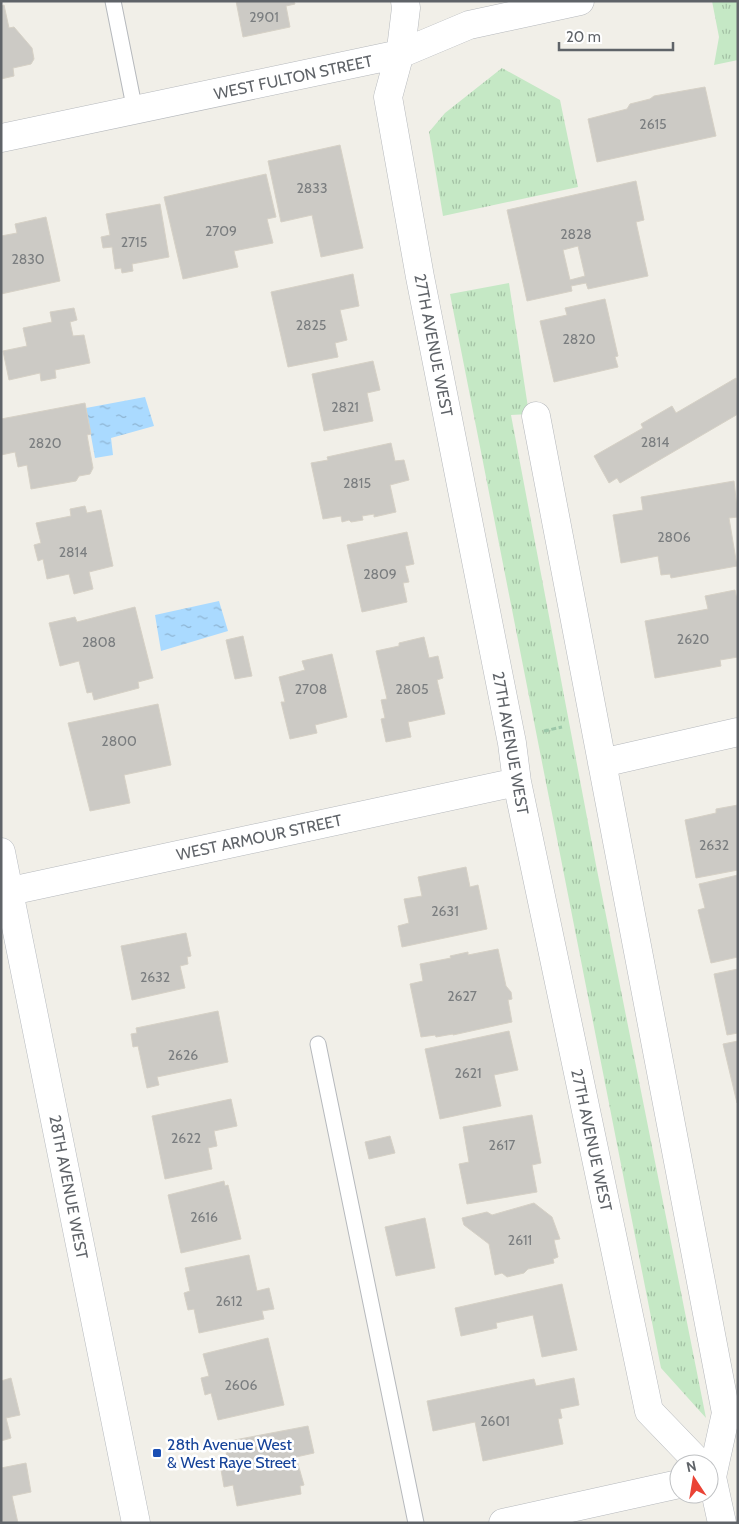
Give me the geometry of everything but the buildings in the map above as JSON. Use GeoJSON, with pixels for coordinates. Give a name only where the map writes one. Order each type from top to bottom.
{"type":"FeatureCollection","features":[{"type":"Feature","properties":{"kind":"street","name":"27TH AVENUE WEST"},"geometry":{"type":"LineString","coordinates":[[405,1],[406,8],[400,54],[388,97],[420,277],[512,743],[517,782],[649,1410],[694,1454]]}},
{"type":"Feature","properties":{"kind":"street","name":"WEST FULTON STREET"},"geometry":{"type":"LineString","coordinates":[[1,138],[400,54],[469,25],[580,1]]}},
{"type":"Feature","properties":{"kind":"street"},"geometry":{"type":"LineString","coordinates":[[536,416],[726,1413],[718,1454]]}},
{"type":"Feature","properties":{"kind":"street"},"geometry":{"type":"LineString","coordinates":[[602,763],[738,732]]}},
{"type":"Feature","properties":{"kind":"street","name":"WEST ARMOUR STREET"},"geometry":{"type":"LineString","coordinates":[[5,892],[517,782]]}},
{"type":"Feature","properties":{"kind":"street","name":"28TH AVENUE WEST"},"geometry":{"type":"LineString","coordinates":[[1,852],[5,892],[136,1523]]}},
{"type":"Feature","properties":{"kind":"street"},"geometry":{"type":"LineString","coordinates":[[503,1523],[669,1486]]}},
{"type":"Feature","properties":{"kind":"street"},"geometry":{"type":"LineString","coordinates":[[719,1504],[722,1523]]}},
{"type":"Feature","properties":{"kind":"lane"},"geometry":{"type":"LineString","coordinates":[[113,1],[135,111]]}},
{"type":"Feature","properties":{"kind":"lane"},"geometry":{"type":"LineString","coordinates":[[318,1044],[416,1523]]}},
{"type":"Feature","properties":{"kind":"path"},"geometry":{"type":"LineString","coordinates":[[539,732],[568,726]]}},
{"type":"Feature","properties":{"kind":"green space"},"geometry":{"type":"Polygon","coordinates":[[[712,1],[738,1],[738,60],[714,65],[719,37],[712,1]]]}},
{"type":"Feature","properties":{"kind":"green space"},"geometry":{"type":"Polygon","coordinates":[[[502,68],[560,100],[578,187],[443,216],[429,132],[445,113],[502,68]]]}},
{"type":"Feature","properties":{"kind":"green space"},"geometry":{"type":"Polygon","coordinates":[[[509,283],[529,414],[511,415],[596,865],[706,1418],[661,1368],[450,294],[509,283]]]}},
{"type":"Feature","properties":{"kind":"water"},"geometry":{"type":"Polygon","coordinates":[[[145,397],[154,426],[111,438],[113,455],[95,458],[86,408],[145,397]]]}},
{"type":"Feature","properties":{"kind":"water"},"geometry":{"type":"Polygon","coordinates":[[[219,601],[228,631],[161,651],[155,615],[219,601]]]}},
{"type":"Feature","properties":{"kind":"place","name":"28th Avenue West & West Raye Street"},"geometry":{"type":"Point","coordinates":[157,1453]}}]}
